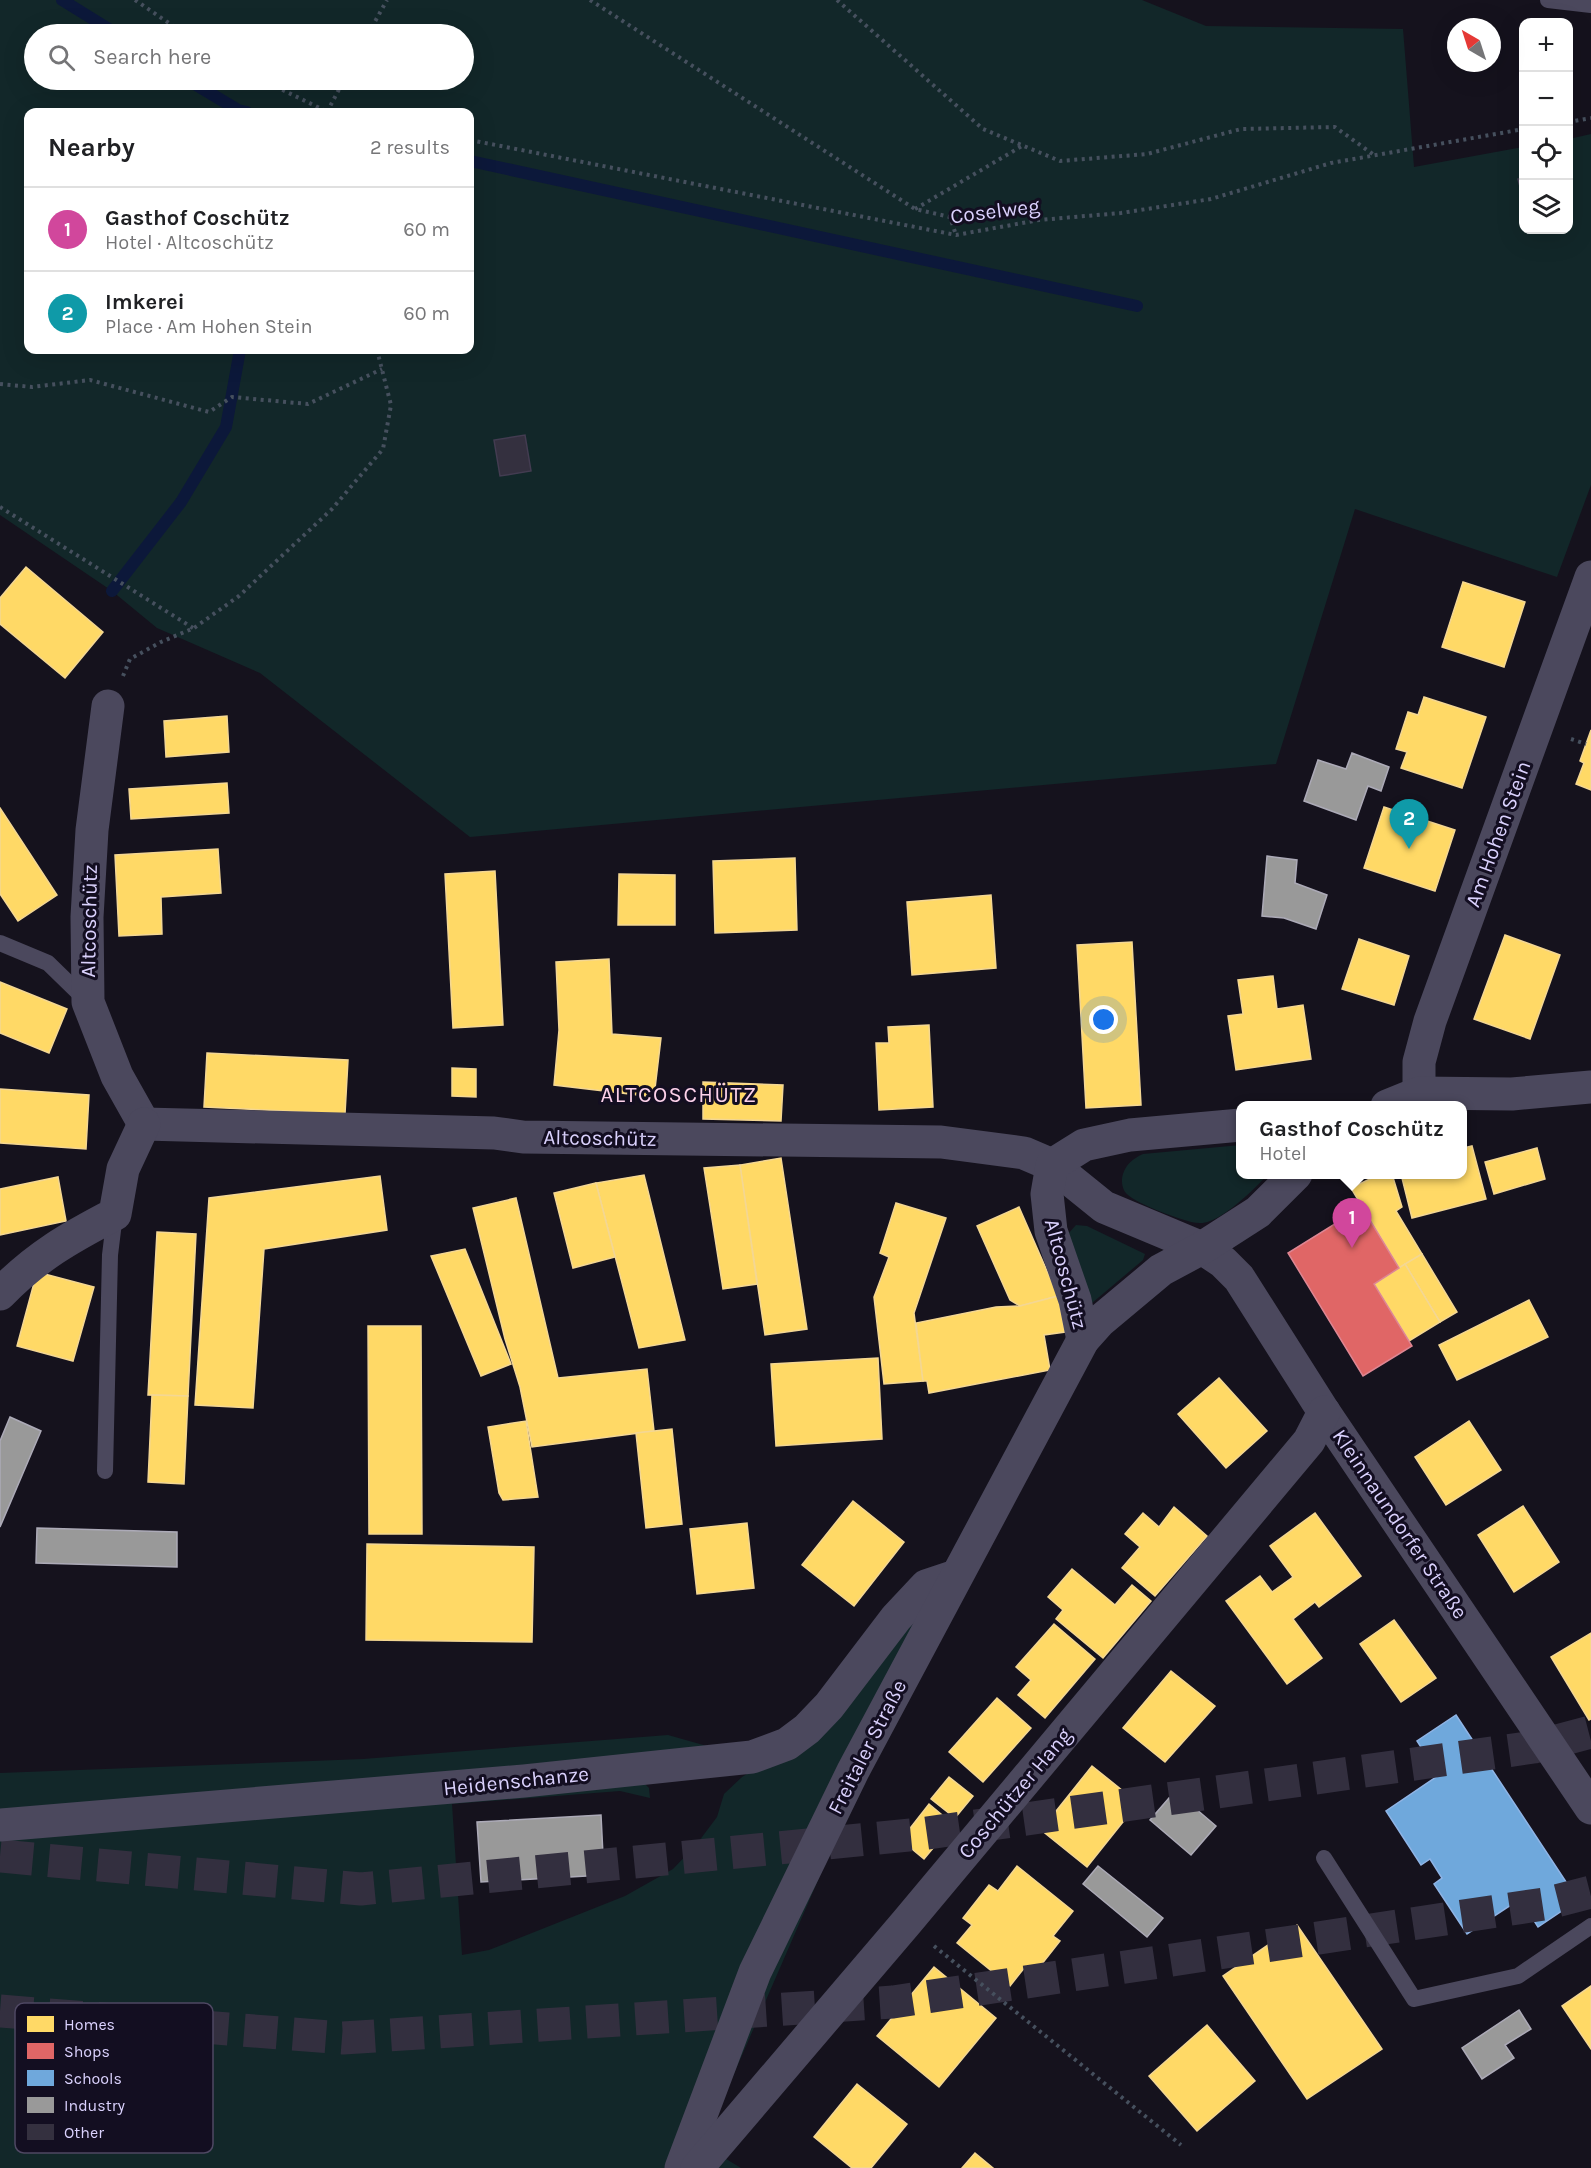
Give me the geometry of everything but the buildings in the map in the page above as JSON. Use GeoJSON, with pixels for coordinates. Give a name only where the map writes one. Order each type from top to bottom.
{"type":"FeatureCollection","features":[{"type":"Feature","properties":{"kind":"street","name":"Am Hohen Stein"},"geometry":{"type":"LineString","coordinates":[[1419,1094],[1419,1062],[1430,1021],[1591,577]]}},
{"type":"Feature","properties":{"kind":"street","name":"Altcoschütz"},"geometry":{"type":"LineString","coordinates":[[108,706],[92,830],[87,917],[88,1002],[117,1076],[144,1124],[494,1132],[523,1137],[941,1142],[1024,1153],[1052,1165],[1104,1207],[1202,1248]]}},
{"type":"Feature","properties":{"kind":"street"},"geometry":{"type":"LineString","coordinates":[[1400,1101],[1419,1094],[1512,1094],[1591,1087]]}},
{"type":"Feature","properties":{"kind":"street"},"geometry":{"type":"LineString","coordinates":[[0,1294],[21,1272],[64,1241],[115,1214],[123,1169],[144,1124]]}},
{"type":"Feature","properties":{"kind":"street"},"geometry":{"type":"LineString","coordinates":[[1052,1165],[1084,1145],[1130,1135],[1236,1125]]}},
{"type":"Feature","properties":{"kind":"street","name":"Altcoschütz"},"geometry":{"type":"LineString","coordinates":[[1052,1165],[1047,1194],[1051,1231],[1075,1300],[1083,1340]]}},
{"type":"Feature","properties":{"kind":"street","name":"Altcoschütz"},"geometry":{"type":"LineString","coordinates":[[1083,1340],[1100,1321],[1161,1270],[1202,1248],[1258,1212],[1291,1179]]}},
{"type":"Feature","properties":{"kind":"street","name":"Kleinnaundorfer Straße"},"geometry":{"type":"LineString","coordinates":[[1202,1248],[1239,1278],[1324,1412],[1591,1807]]}},
{"type":"Feature","properties":{"kind":"street","name":"Freitaler Straße"},"geometry":{"type":"LineString","coordinates":[[681,2168],[755,1972],[853,1771],[1083,1340]]}},
{"type":"Feature","properties":{"kind":"street","name":"Coschützer Hang"},"geometry":{"type":"LineString","coordinates":[[697,2168],[906,1923],[1309,1441],[1324,1412]]}},
{"type":"Feature","properties":{"kind":"street","name":"Heidenschanze"},"geometry":{"type":"LineString","coordinates":[[0,1825],[478,1785],[752,1757],[787,1744],[807,1729],[829,1706],[896,1618],[926,1586],[956,1576]]}},
{"type":"Feature","properties":{"kind":"lane"},"geometry":{"type":"LineString","coordinates":[[1548,0],[1591,5]]}},
{"type":"Feature","properties":{"kind":"lane"},"geometry":{"type":"LineString","coordinates":[[0,943],[48,963],[88,1002]]}},
{"type":"Feature","properties":{"kind":"lane"},"geometry":{"type":"LineString","coordinates":[[105,1471],[110,1255],[115,1214]]}},
{"type":"Feature","properties":{"kind":"lane"},"geometry":{"type":"LineString","coordinates":[[1324,1858],[1414,1999],[1518,1976],[1591,1926]]}},
{"type":"Feature","properties":{"kind":"path"},"geometry":{"type":"LineString","coordinates":[[135,0],[170,24]]}},
{"type":"Feature","properties":{"kind":"path"},"geometry":{"type":"LineString","coordinates":[[374,24],[387,0]]}},
{"type":"Feature","properties":{"kind":"path"},"geometry":{"type":"LineString","coordinates":[[590,0],[915,208],[950,217],[956,235]]}},
{"type":"Feature","properties":{"kind":"path"},"geometry":{"type":"LineString","coordinates":[[837,0],[983,129],[1059,161],[1147,154],[1240,129],[1335,126],[1374,155]]}},
{"type":"Feature","properties":{"kind":"path"},"geometry":{"type":"LineString","coordinates":[[282,90],[319,108]]}},
{"type":"Feature","properties":{"kind":"path"},"geometry":{"type":"LineString","coordinates":[[329,108],[339,90]]}},
{"type":"Feature","properties":{"kind":"path"},"geometry":{"type":"LineString","coordinates":[[1573,121],[1591,118]]}},
{"type":"Feature","properties":{"kind":"path","name":"Coselweg"},"geometry":{"type":"LineString","coordinates":[[474,141],[956,235],[1038,220],[1121,213],[1212,199],[1326,164],[1519,130]]}},
{"type":"Feature","properties":{"kind":"path"},"geometry":{"type":"LineString","coordinates":[[915,208],[1023,146]]}},
{"type":"Feature","properties":{"kind":"path"},"geometry":{"type":"LineString","coordinates":[[130,659],[160,642],[194,628],[239,596],[332,509],[383,449],[391,405],[378,354]]}},
{"type":"Feature","properties":{"kind":"path"},"geometry":{"type":"LineString","coordinates":[[0,384],[32,387],[90,380],[209,412],[232,397],[308,404],[382,369]]}},
{"type":"Feature","properties":{"kind":"path"},"geometry":{"type":"LineString","coordinates":[[0,507],[194,628]]}},
{"type":"Feature","properties":{"kind":"path"},"geometry":{"type":"LineString","coordinates":[[1564,737],[1586,744]]}},
{"type":"Feature","properties":{"kind":"path"},"geometry":{"type":"LineString","coordinates":[[906,1923],[1181,2145]]}},
{"type":"Feature","properties":{"kind":"green space"},"geometry":{"type":"Polygon","coordinates":[[[0,0],[1142,0],[1206,26],[1403,29],[1414,167],[1519,148],[1519,234],[1573,234],[1573,138],[1591,134],[1591,485],[1557,577],[1355,509],[1276,764],[470,837],[260,673],[157,628],[112,591],[0,515],[0,0]]]}},
{"type":"Feature","properties":{"kind":"green space"},"geometry":{"type":"Polygon","coordinates":[[[1236,1145],[1236,1179],[1263,1179],[1232,1208],[1217,1218],[1207,1222],[1191,1222],[1156,1210],[1125,1192],[1122,1179],[1126,1167],[1143,1154],[1236,1145]]]}},
{"type":"Feature","properties":{"kind":"green space"},"geometry":{"type":"Polygon","coordinates":[[[1076,1225],[1087,1226],[1145,1254],[1143,1260],[1092,1303],[1068,1234],[1076,1225]]]}},
{"type":"Feature","properties":{"kind":"green space"},"geometry":{"type":"Polygon","coordinates":[[[915,1622],[869,1763],[703,2145],[741,2168],[0,2168],[0,1834],[645,1784],[649,1788],[650,1798],[620,1791],[452,1804],[462,1955],[489,1950],[625,1896],[673,1869],[696,1845],[717,1817],[724,1794],[742,1777],[765,1763],[894,1635],[915,1622]]]}},
{"type":"Feature","properties":{"kind":"green space"},"geometry":{"type":"Polygon","coordinates":[[[668,1735],[728,1752],[0,1815],[0,1773],[363,1759],[668,1735]]]}},
{"type":"Feature","properties":{"kind":"waterway"},"geometry":{"type":"LineString","coordinates":[[62,0],[101,24]]}},
{"type":"Feature","properties":{"kind":"waterway"},"geometry":{"type":"LineString","coordinates":[[205,90],[235,108]]}},
{"type":"Feature","properties":{"kind":"waterway"},"geometry":{"type":"LineString","coordinates":[[474,162],[1137,306]]}},
{"type":"Feature","properties":{"kind":"waterway"},"geometry":{"type":"LineString","coordinates":[[112,591],[181,502],[226,427],[239,354]]}},
{"type":"Feature","properties":{"kind":"tunnel"},"geometry":{"type":"LineString","coordinates":[[0,1856],[361,1889],[920,1834],[1534,1747],[1591,1732]]}},
{"type":"Feature","properties":{"kind":"tunnel"},"geometry":{"type":"LineString","coordinates":[[213,2028],[343,2038],[893,2002],[1544,1904],[1591,1892]]}},
{"type":"Feature","properties":{"kind":"tunnel"},"geometry":{"type":"LineString","coordinates":[[0,2011],[15,2012]]}},
{"type":"Feature","properties":{"kind":"place","name":"Imkerei"},"geometry":{"type":"Point","coordinates":[1409,849]}},
{"type":"Feature","properties":{"kind":"place","name":"Gasthof Coschütz"},"geometry":{"type":"Point","coordinates":[1352,1248]}},
{"type":"Feature","properties":{"kind":"district","name":"ALTCOSCHÜTZ"},"geometry":{"type":"Point","coordinates":[679,1095]}}]}
